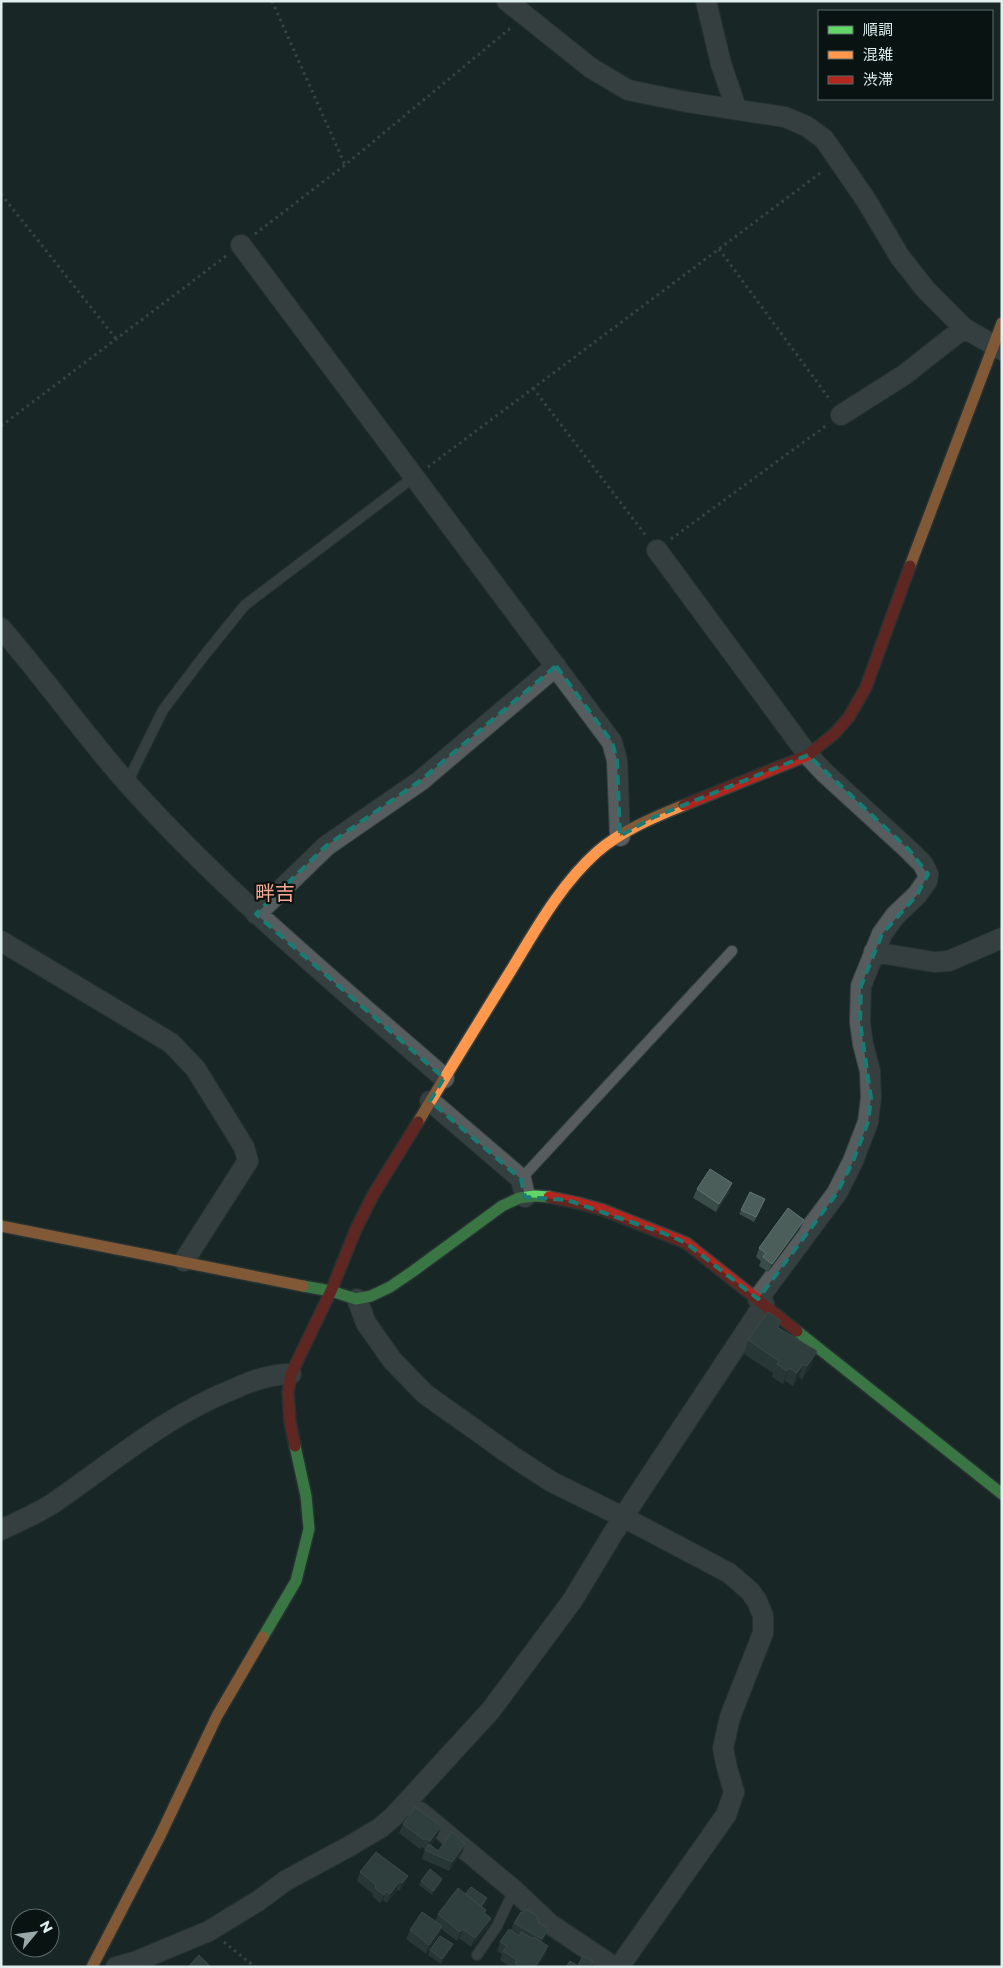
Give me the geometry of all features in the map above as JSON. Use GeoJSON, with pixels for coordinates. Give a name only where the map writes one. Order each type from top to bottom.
{"type":"FeatureCollection","features":[{"type":"Feature","properties":{"kind":"street"},"geometry":{"type":"LineString","coordinates":[[507,1],[524,17],[591,68],[628,90],[687,102],[785,116],[806,126],[824,139],[866,200],[900,257],[926,290],[964,328],[997,347]]}},
{"type":"Feature","properties":{"kind":"street"},"geometry":{"type":"LineString","coordinates":[[706,1],[722,64],[736,108]]}},
{"type":"Feature","properties":{"kind":"street"},"geometry":{"type":"LineString","coordinates":[[240,245],[612,742],[617,760],[620,836]]}},
{"type":"Feature","properties":{"kind":"street"},"geometry":{"type":"LineString","coordinates":[[95,1966],[217,1716],[296,1581],[309,1529],[306,1496],[290,1422],[288,1393],[291,1374],[331,1291],[364,1212],[444,1078],[553,903],[583,866],[598,851],[654,817],[808,755],[839,731],[857,706],[997,347],[1002,323]]}},
{"type":"Feature","properties":{"kind":"street"},"geometry":{"type":"LineString","coordinates":[[841,415],[904,376],[964,328]]}},
{"type":"Feature","properties":{"kind":"street"},"geometry":{"type":"LineString","coordinates":[[116,1967],[137,1961],[210,1930],[258,1901],[285,1881],[348,1848],[380,1828],[491,1710],[572,1601],[623,1516],[761,1301],[837,1193],[854,1161],[868,1122],[871,1098],[870,1071],[860,1022],[861,986],[882,934],[895,916],[916,895],[926,881],[928,874],[923,864],[909,850],[824,774],[808,755],[657,550]]}},
{"type":"Feature","properties":{"kind":"street"},"geometry":{"type":"LineString","coordinates":[[1,628],[127,783],[256,914],[444,1078]]}},
{"type":"Feature","properties":{"kind":"street"},"geometry":{"type":"LineString","coordinates":[[256,914],[326,846],[420,781],[556,666]]}},
{"type":"Feature","properties":{"kind":"street"},"geometry":{"type":"LineString","coordinates":[[874,952],[934,962],[949,961],[1002,938]]}},
{"type":"Feature","properties":{"kind":"street"},"geometry":{"type":"LineString","coordinates":[[1,941],[171,1043],[195,1068],[244,1147],[248,1161],[184,1261]]}},
{"type":"Feature","properties":{"kind":"street"},"geometry":{"type":"LineString","coordinates":[[430,1101],[523,1188],[537,1196],[566,1200],[633,1220],[686,1243],[1002,1494]]}},
{"type":"Feature","properties":{"kind":"street"},"geometry":{"type":"LineString","coordinates":[[1,1226],[331,1291],[357,1299],[371,1297],[384,1290],[435,1255],[489,1212],[520,1197],[523,1188]]}},
{"type":"Feature","properties":{"kind":"street"},"geometry":{"type":"LineString","coordinates":[[357,1299],[366,1323],[392,1360],[425,1394],[552,1482],[623,1516],[729,1573],[750,1591],[757,1601],[763,1616],[763,1633],[730,1717],[723,1748],[734,1792],[726,1815],[618,1967]]}},
{"type":"Feature","properties":{"kind":"street"},"geometry":{"type":"LineString","coordinates":[[1,1530],[54,1503],[176,1418],[207,1399],[256,1380],[278,1374],[291,1374]]}},
{"type":"Feature","properties":{"kind":"street"},"geometry":{"type":"LineString","coordinates":[[407,1801],[514,1890],[550,1924],[614,1967]]}},
{"type":"Feature","properties":{"kind":"lane"},"geometry":{"type":"LineString","coordinates":[[127,783],[163,710],[245,605],[414,477]]}},
{"type":"Feature","properties":{"kind":"lane"},"geometry":{"type":"LineString","coordinates":[[523,1188],[732,951]]}},
{"type":"Feature","properties":{"kind":"lane"},"geometry":{"type":"LineString","coordinates":[[478,1955],[497,1926],[514,1890]]}},
{"type":"Feature","properties":{"kind":"path"},"geometry":{"type":"LineString","coordinates":[[272,1],[345,165]]}},
{"type":"Feature","properties":{"kind":"path"},"geometry":{"type":"LineString","coordinates":[[1,426],[117,340],[345,165],[524,17]]}},
{"type":"Feature","properties":{"kind":"path"},"geometry":{"type":"LineString","coordinates":[[414,477],[838,160]]}},
{"type":"Feature","properties":{"kind":"path"},"geometry":{"type":"LineString","coordinates":[[1,194],[117,340]]}},
{"type":"Feature","properties":{"kind":"path"},"geometry":{"type":"LineString","coordinates":[[533,388],[657,550],[841,415],[719,249]]}},
{"type":"Feature","properties":{"kind":"path"},"geometry":{"type":"LineString","coordinates":[[210,1930],[255,1967]]}},
{"type":"Feature","properties":{"kind":"highlighted area"},"geometry":{"type":"Polygon","coordinates":[[[556,666],[612,742],[617,760],[620,836],[654,817],[808,755],[909,850],[928,874],[917,895],[882,934],[861,986],[860,1022],[871,1098],[868,1122],[853,1161],[837,1193],[758,1299],[686,1243],[663,1233],[567,1200],[525,1197],[521,1179],[430,1101],[444,1078],[256,914],[326,846],[420,781],[556,666]]]}},
{"type":"Feature","properties":{"kind":"building"},"geometry":{"type":"Polygon","coordinates":[[[710,1169],[732,1183],[719,1204],[697,1189],[710,1169]]]}},
{"type":"Feature","properties":{"kind":"building"},"geometry":{"type":"Polygon","coordinates":[[[750,1192],[765,1199],[756,1217],[741,1210],[750,1192]]]}},
{"type":"Feature","properties":{"kind":"building"},"geometry":{"type":"Polygon","coordinates":[[[788,1208],[804,1220],[772,1264],[763,1257],[766,1253],[759,1248],[788,1208]]]}},
{"type":"Feature","properties":{"kind":"building"},"geometry":{"type":"Polygon","coordinates":[[[768,1312],[781,1321],[777,1327],[817,1351],[807,1366],[803,1364],[797,1373],[789,1368],[787,1371],[777,1364],[779,1361],[748,1340],[768,1312]]]}},
{"type":"Feature","properties":{"kind":"building"},"geometry":{"type":"Polygon","coordinates":[[[415,1807],[441,1826],[430,1841],[425,1838],[424,1840],[403,1824],[415,1807]]]}},
{"type":"Feature","properties":{"kind":"building"},"geometry":{"type":"Polygon","coordinates":[[[452,1832],[465,1844],[452,1862],[425,1850],[429,1844],[438,1851],[452,1832]]]}},
{"type":"Feature","properties":{"kind":"building"},"geometry":{"type":"Polygon","coordinates":[[[376,1852],[408,1876],[402,1883],[400,1881],[390,1894],[386,1891],[384,1895],[375,1888],[376,1885],[360,1872],[376,1852]]]}},
{"type":"Feature","properties":{"kind":"building"},"geometry":{"type":"Polygon","coordinates":[[[430,1869],[442,1879],[433,1891],[421,1881],[430,1869]]]}},
{"type":"Feature","properties":{"kind":"building"},"geometry":{"type":"Polygon","coordinates":[[[471,1887],[487,1898],[481,1906],[465,1894],[471,1887]]]}},
{"type":"Feature","properties":{"kind":"building"},"geometry":{"type":"Polygon","coordinates":[[[458,1888],[486,1910],[484,1913],[491,1918],[475,1938],[463,1929],[460,1932],[438,1914],[458,1888]]]}},
{"type":"Feature","properties":{"kind":"building"},"geometry":{"type":"Polygon","coordinates":[[[526,1909],[537,1916],[538,1922],[548,1929],[542,1939],[514,1923],[521,1912],[523,1914],[526,1909]]]}},
{"type":"Feature","properties":{"kind":"building"},"geometry":{"type":"Polygon","coordinates":[[[422,1912],[442,1926],[429,1945],[410,1930],[422,1912]]]}},
{"type":"Feature","properties":{"kind":"building"},"geometry":{"type":"Polygon","coordinates":[[[509,1929],[519,1936],[521,1932],[533,1939],[534,1937],[548,1946],[535,1967],[521,1967],[515,1963],[517,1960],[503,1951],[507,1946],[500,1942],[509,1929]]]}},
{"type":"Feature","properties":{"kind":"building"},"geometry":{"type":"Polygon","coordinates":[[[440,1936],[453,1944],[442,1959],[430,1950],[440,1936]]]}},
{"type":"Feature","properties":{"kind":"building"},"geometry":{"type":"Polygon","coordinates":[[[199,1955],[211,1967],[188,1967],[199,1955]]]}},
{"type":"Feature","properties":{"kind":"building"},"geometry":{"type":"Polygon","coordinates":[[[583,1956],[593,1961],[590,1967],[578,1965],[583,1956]]]}},
{"type":"Feature","properties":{"kind":"building"},"geometry":{"type":"Polygon","coordinates":[[[570,1961],[580,1967],[566,1967],[570,1961]]]}},
{"type":"Feature","properties":{"kind":"traffic: fast"},"geometry":{"type":"LineString","coordinates":[[303,1286],[331,1291],[356,1299],[371,1296],[390,1287],[412,1272],[502,1206],[519,1198],[549,1197]]}},
{"type":"Feature","properties":{"kind":"traffic: fast"},"geometry":{"type":"LineString","coordinates":[[797,1331],[1002,1494]]}},
{"type":"Feature","properties":{"kind":"traffic: fast"},"geometry":{"type":"LineString","coordinates":[[263,1637],[296,1581],[309,1529],[306,1496],[295,1446]]}},
{"type":"Feature","properties":{"kind":"traffic: slow"},"geometry":{"type":"LineString","coordinates":[[910,566],[1002,323]]}},
{"type":"Feature","properties":{"kind":"traffic: slow"},"geometry":{"type":"LineString","coordinates":[[418,1122],[539,925],[571,879],[597,852],[616,837],[684,805]]}},
{"type":"Feature","properties":{"kind":"traffic: slow"},"geometry":{"type":"LineString","coordinates":[[1,1226],[303,1286]]}},
{"type":"Feature","properties":{"kind":"traffic: slow"},"geometry":{"type":"LineString","coordinates":[[92,1967],[160,1836],[217,1716],[263,1637]]}},
{"type":"Feature","properties":{"kind":"traffic: jam"},"geometry":{"type":"LineString","coordinates":[[684,805],[808,755],[835,733],[849,717],[866,687],[910,566]]}},
{"type":"Feature","properties":{"kind":"traffic: jam"},"geometry":{"type":"LineString","coordinates":[[295,1446],[290,1422],[288,1393],[291,1374],[331,1291],[356,1229],[373,1195],[418,1122]]}},
{"type":"Feature","properties":{"kind":"traffic: jam"},"geometry":{"type":"LineString","coordinates":[[549,1197],[603,1210],[686,1243],[797,1331]]}},
{"type":"Feature","properties":{"kind":"district","name":"畔吉"},"geometry":{"type":"Point","coordinates":[275,893]}}]}
